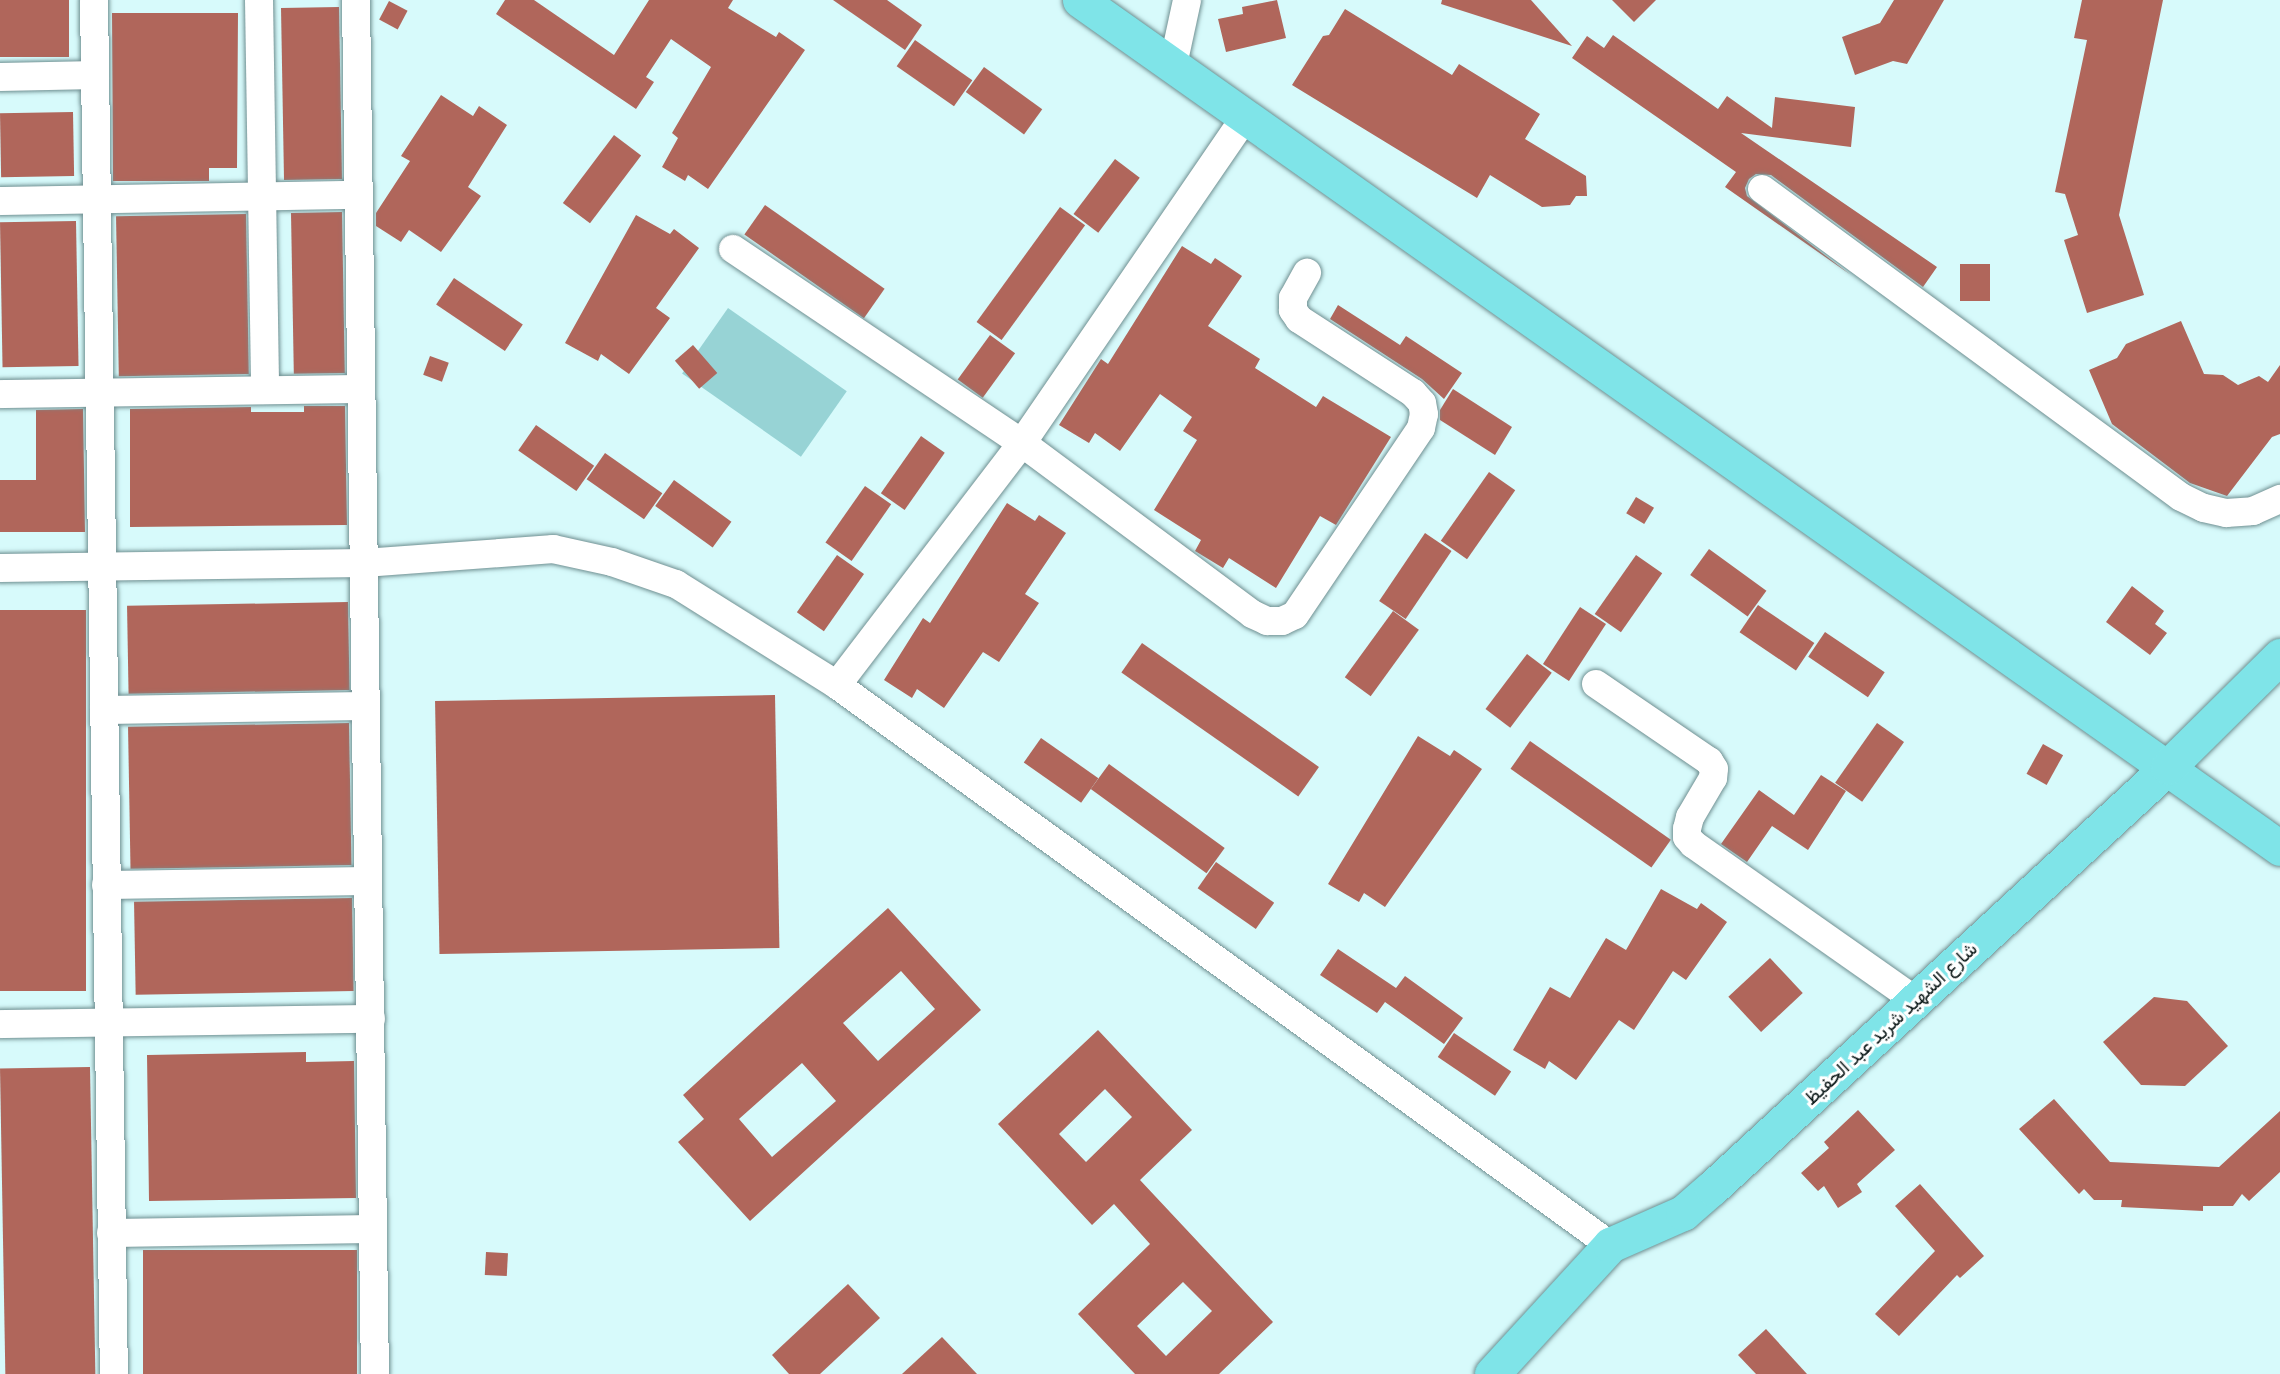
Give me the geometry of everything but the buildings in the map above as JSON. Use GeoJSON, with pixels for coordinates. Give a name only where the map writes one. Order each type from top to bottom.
{"type":"FeatureCollection","features":[{"type":"Feature","properties":{"kind":"main road"},"geometry":{"type":"LineString","coordinates":[[1080,0],[2280,848]]}},
{"type":"Feature","properties":{"kind":"main road","name":"شارع الشهيد شريد عبد الحفيظ"},"geometry":{"type":"LineString","coordinates":[[1492,1374],[1610,1245],[1683,1213],[2168,767],[2280,656]]}},
{"type":"Feature","properties":{"kind":"street"},"geometry":{"type":"LineString","coordinates":[[94,0],[114,1374]]}},
{"type":"Feature","properties":{"kind":"street"},"geometry":{"type":"LineString","coordinates":[[259,0],[265,390]]}},
{"type":"Feature","properties":{"kind":"street"},"geometry":{"type":"LineString","coordinates":[[356,0],[375,1374]]}},
{"type":"Feature","properties":{"kind":"street"},"geometry":{"type":"LineString","coordinates":[[1173,65],[1187,0]]}},
{"type":"Feature","properties":{"kind":"street"},"geometry":{"type":"LineString","coordinates":[[0,77],[95,75]]}},
{"type":"Feature","properties":{"kind":"street"},"geometry":{"type":"LineString","coordinates":[[837,685],[1022,443],[1247,116]]}},
{"type":"Feature","properties":{"kind":"street"},"geometry":{"type":"LineString","coordinates":[[1762,190],[2181,497],[2204,508],[2227,513],[2253,512],[2280,499]]}},
{"type":"Feature","properties":{"kind":"street"},"geometry":{"type":"LineString","coordinates":[[0,201],[358,195]]}},
{"type":"Feature","properties":{"kind":"street"},"geometry":{"type":"LineString","coordinates":[[733,249],[1022,443],[1252,614],[1267,621],[1282,621],[1295,615],[1421,428],[1424,414],[1422,403],[1413,393],[1299,319],[1293,310],[1293,298],[1307,272]]}},
{"type":"Feature","properties":{"kind":"street"},"geometry":{"type":"LineString","coordinates":[[0,394],[361,389]]}},
{"type":"Feature","properties":{"kind":"street"},"geometry":{"type":"LineString","coordinates":[[0,568],[364,563],[553,549],[612,562],[676,584],[837,685],[1610,1245]]}},
{"type":"Feature","properties":{"kind":"street"},"geometry":{"type":"LineString","coordinates":[[1596,684],[1709,761],[1714,769],[1713,778],[1690,817],[1687,837],[1693,844],[1914,1000]]}},
{"type":"Feature","properties":{"kind":"street"},"geometry":{"type":"LineString","coordinates":[[104,710],[366,706]]}},
{"type":"Feature","properties":{"kind":"street"},"geometry":{"type":"LineString","coordinates":[[106,885],[368,881]]}},
{"type":"Feature","properties":{"kind":"street"},"geometry":{"type":"LineString","coordinates":[[0,1024],[370,1018]]}},
{"type":"Feature","properties":{"kind":"street"},"geometry":{"type":"LineString","coordinates":[[111,1233],[373,1229]]}},
{"type":"Feature","properties":{"kind":"shaded area"},"geometry":{"type":"Polygon","coordinates":[[[728,308],[847,391],[801,457],[682,374],[728,308]]]}}]}
